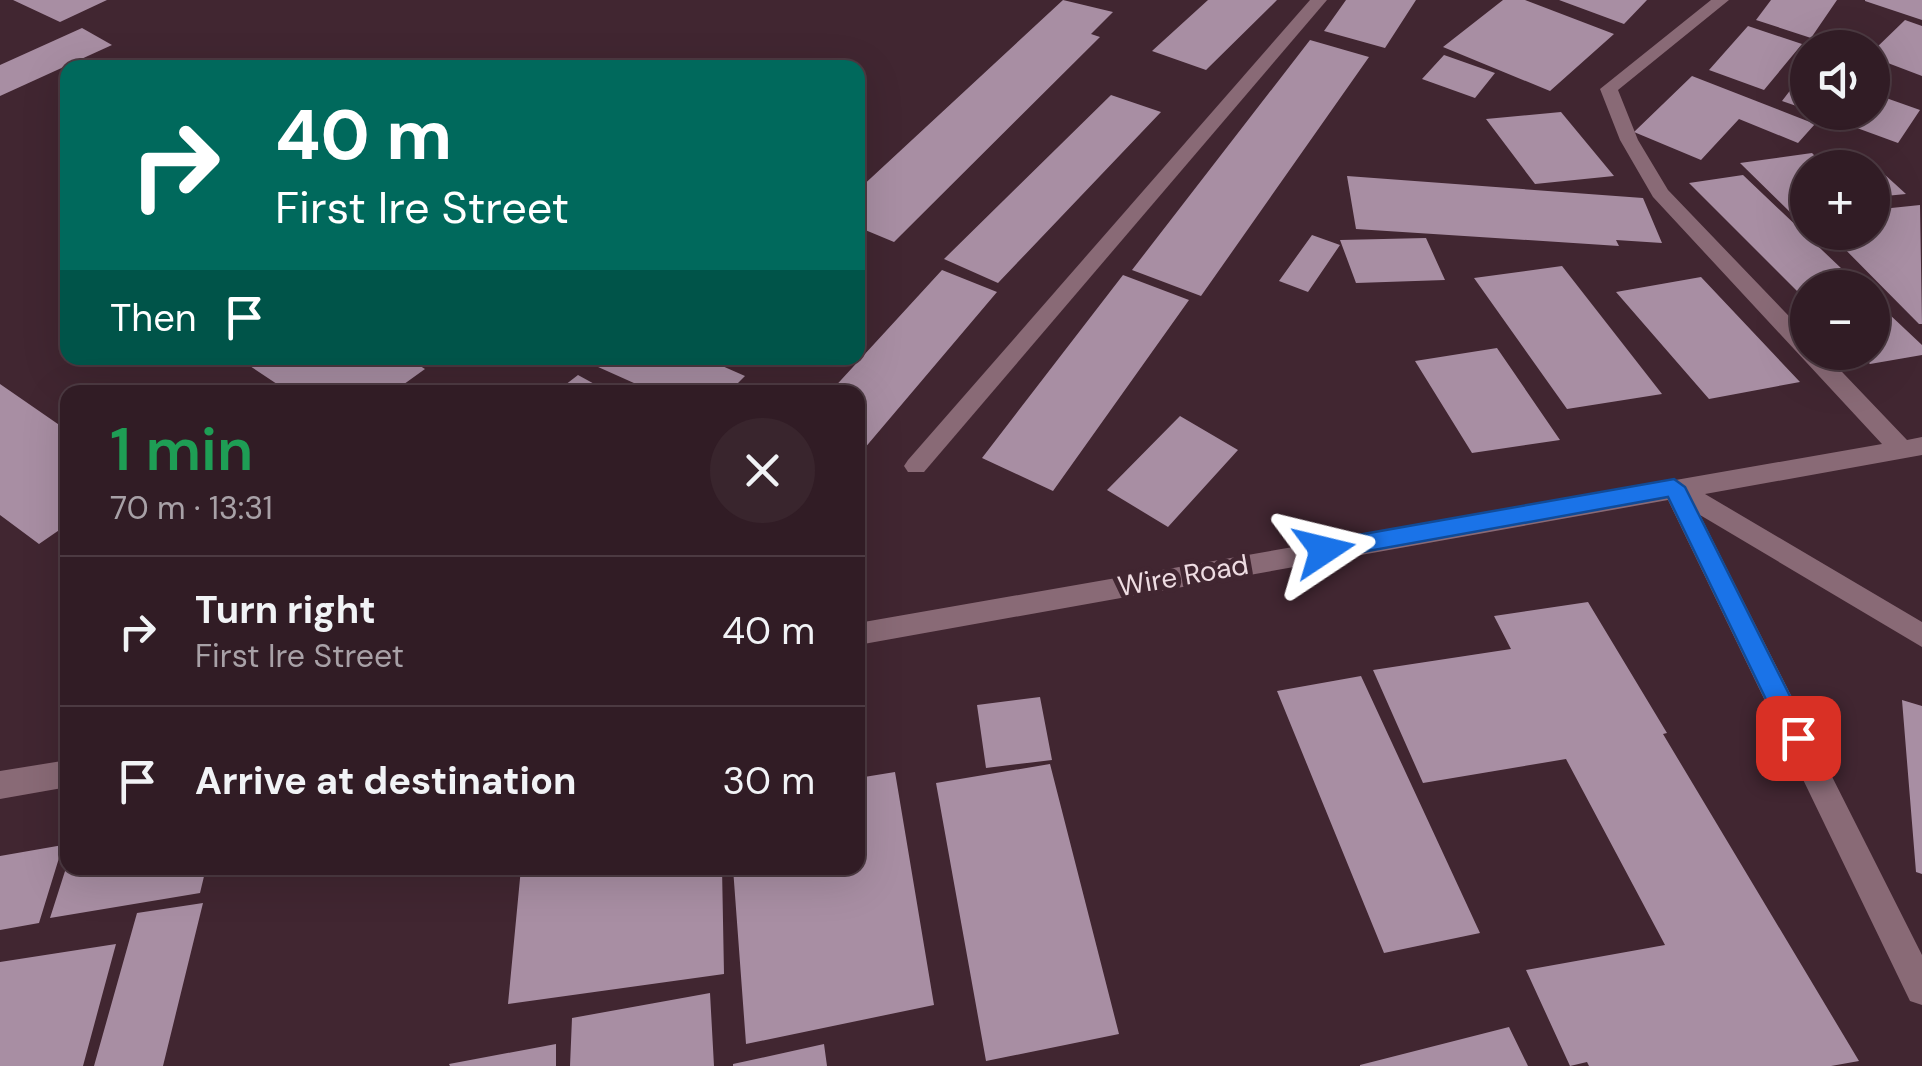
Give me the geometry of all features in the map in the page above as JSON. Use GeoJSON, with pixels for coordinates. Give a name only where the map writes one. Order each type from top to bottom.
{"type":"FeatureCollection","features":[{"type":"Feature","properties":{"kind":"street"},"geometry":{"type":"LineString","coordinates":[[916,466],[1319,0]]}},
{"type":"Feature","properties":{"kind":"street"},"geometry":{"type":"LineString","coordinates":[[1721,0],[1608,90],[1629,140],[1660,193],[1790,331]]}},
{"type":"Feature","properties":{"kind":"street"},"geometry":{"type":"LineString","coordinates":[[1829,370],[1912,448]]}},
{"type":"Feature","properties":{"kind":"street","name":"Wire Road"},"geometry":{"type":"LineString","coordinates":[[865,633],[1912,448]]}},
{"type":"Feature","properties":{"kind":"street"},"geometry":{"type":"LineString","coordinates":[[1674,487],[1922,636]]}},
{"type":"Feature","properties":{"kind":"street"},"geometry":{"type":"LineString","coordinates":[[1674,487],[1922,989]]}},
{"type":"Feature","properties":{"kind":"street"},"geometry":{"type":"LineString","coordinates":[[0,785],[60,775]]}},
{"type":"Feature","properties":{"kind":"building"},"geometry":{"type":"Polygon","coordinates":[[[13,0],[107,0],[60,22],[13,0]]]}},
{"type":"Feature","properties":{"kind":"building"},"geometry":{"type":"Polygon","coordinates":[[[1063,0],[1113,12],[1091,34],[1100,37],[894,242],[865,230],[865,184],[1063,0]]]}},
{"type":"Feature","properties":{"kind":"building"},"geometry":{"type":"Polygon","coordinates":[[[1208,0],[1277,0],[1206,70],[1152,51],[1208,0]]]}},
{"type":"Feature","properties":{"kind":"building"},"geometry":{"type":"Polygon","coordinates":[[[1346,0],[1416,0],[1385,48],[1324,31],[1346,0]]]}},
{"type":"Feature","properties":{"kind":"building"},"geometry":{"type":"Polygon","coordinates":[[[1503,0],[1525,0],[1614,34],[1550,91],[1443,47],[1503,0]]]}},
{"type":"Feature","properties":{"kind":"building"},"geometry":{"type":"Polygon","coordinates":[[[1559,0],[1647,0],[1624,24],[1559,0]]]}},
{"type":"Feature","properties":{"kind":"building"},"geometry":{"type":"Polygon","coordinates":[[[1771,0],[1837,0],[1816,30],[1790,31],[1756,20],[1771,0]]]}},
{"type":"Feature","properties":{"kind":"building"},"geometry":{"type":"Polygon","coordinates":[[[1922,0],[1922,20],[1865,1],[1922,0]]]}},
{"type":"Feature","properties":{"kind":"building"},"geometry":{"type":"Polygon","coordinates":[[[1905,20],[1922,26],[1922,76],[1890,64],[1890,35],[1905,20]]]}},
{"type":"Feature","properties":{"kind":"building"},"geometry":{"type":"Polygon","coordinates":[[[1748,26],[1790,40],[1790,59],[1764,90],[1709,70],[1748,26]]]}},
{"type":"Feature","properties":{"kind":"building"},"geometry":{"type":"Polygon","coordinates":[[[82,28],[112,45],[79,60],[60,60],[60,69],[0,96],[0,65],[82,28]]]}},
{"type":"Feature","properties":{"kind":"building"},"geometry":{"type":"Polygon","coordinates":[[[1310,40],[1369,57],[1201,296],[1132,270],[1310,40]]]}},
{"type":"Feature","properties":{"kind":"building"},"geometry":{"type":"Polygon","coordinates":[[[1444,55],[1495,73],[1475,98],[1422,79],[1444,55]]]}},
{"type":"Feature","properties":{"kind":"building"},"geometry":{"type":"Polygon","coordinates":[[[1692,76],[1790,114],[1790,130],[1810,130],[1798,143],[1739,119],[1701,160],[1634,132],[1692,76]]]}},
{"type":"Feature","properties":{"kind":"building"},"geometry":{"type":"Polygon","coordinates":[[[1111,95],[1161,112],[998,283],[944,259],[1111,95]]]}},
{"type":"Feature","properties":{"kind":"building"},"geometry":{"type":"Polygon","coordinates":[[[1890,99],[1920,110],[1898,143],[1862,130],[1890,130],[1890,99]]]}},
{"type":"Feature","properties":{"kind":"building"},"geometry":{"type":"Polygon","coordinates":[[[1561,112],[1614,176],[1535,184],[1486,119],[1561,112]]]}},
{"type":"Feature","properties":{"kind":"building"},"geometry":{"type":"Polygon","coordinates":[[[1790,156],[1790,212],[1740,163],[1790,156]]]}},
{"type":"Feature","properties":{"kind":"building"},"geometry":{"type":"Polygon","coordinates":[[[1743,175],[1790,220],[1790,250],[1822,250],[1843,270],[1790,270],[1790,284],[1689,183],[1743,175]]]}},
{"type":"Feature","properties":{"kind":"building"},"geometry":{"type":"Polygon","coordinates":[[[1347,176],[1643,198],[1662,243],[1616,240],[1619,246],[1356,229],[1347,176]]]}},
{"type":"Feature","properties":{"kind":"building"},"geometry":{"type":"Polygon","coordinates":[[[1890,179],[1906,194],[1890,196],[1890,179]]]}},
{"type":"Feature","properties":{"kind":"building"},"geometry":{"type":"Polygon","coordinates":[[[1920,205],[1922,324],[1890,295],[1890,270],[1866,270],[1846,250],[1890,250],[1890,208],[1920,205]]]}},
{"type":"Feature","properties":{"kind":"building"},"geometry":{"type":"Polygon","coordinates":[[[1312,235],[1340,245],[1308,292],[1279,281],[1312,235]]]}},
{"type":"Feature","properties":{"kind":"building"},"geometry":{"type":"Polygon","coordinates":[[[1426,238],[1445,280],[1356,283],[1340,240],[1426,238]]]}},
{"type":"Feature","properties":{"kind":"building"},"geometry":{"type":"Polygon","coordinates":[[[1562,266],[1662,394],[1567,409],[1474,278],[1562,266]]]}},
{"type":"Feature","properties":{"kind":"building"},"geometry":{"type":"Polygon","coordinates":[[[942,270],[997,292],[865,448],[865,385],[836,385],[855,365],[865,365],[865,354],[942,270]]]}},
{"type":"Feature","properties":{"kind":"building"},"geometry":{"type":"Polygon","coordinates":[[[1123,275],[1189,300],[1053,491],[982,458],[1123,275]]]}},
{"type":"Feature","properties":{"kind":"building"},"geometry":{"type":"Polygon","coordinates":[[[1701,277],[1800,382],[1709,399],[1616,292],[1701,277]]]}},
{"type":"Feature","properties":{"kind":"building"},"geometry":{"type":"Polygon","coordinates":[[[1890,315],[1922,345],[1922,355],[1890,361],[1890,315]]]}},
{"type":"Feature","properties":{"kind":"building"},"geometry":{"type":"Polygon","coordinates":[[[1497,348],[1560,440],[1472,453],[1415,361],[1497,348]]]}},
{"type":"Feature","properties":{"kind":"building"},"geometry":{"type":"Polygon","coordinates":[[[248,365],[418,365],[425,369],[403,385],[278,385],[248,365]]]}},
{"type":"Feature","properties":{"kind":"building"},"geometry":{"type":"Polygon","coordinates":[[[594,365],[720,365],[745,376],[736,385],[638,385],[594,365]]]}},
{"type":"Feature","properties":{"kind":"building"},"geometry":{"type":"Polygon","coordinates":[[[578,375],[596,385],[565,385],[578,375]]]}},
{"type":"Feature","properties":{"kind":"building"},"geometry":{"type":"Polygon","coordinates":[[[0,384],[60,425],[60,530],[39,544],[0,515],[0,384]]]}},
{"type":"Feature","properties":{"kind":"building"},"geometry":{"type":"Polygon","coordinates":[[[1180,416],[1238,450],[1168,527],[1107,490],[1180,416]]]}},
{"type":"Feature","properties":{"kind":"building"},"geometry":{"type":"Polygon","coordinates":[[[1588,602],[1859,1061],[1831,1066],[1589,1066],[1587,1062],[1570,1066],[1526,970],[1665,945],[1566,759],[1423,783],[1373,670],[1511,649],[1494,616],[1588,602]]]}},
{"type":"Feature","properties":{"kind":"building"},"geometry":{"type":"Polygon","coordinates":[[[1361,676],[1480,933],[1384,953],[1277,691],[1361,676]]]}},
{"type":"Feature","properties":{"kind":"building"},"geometry":{"type":"Polygon","coordinates":[[[1040,697],[1052,760],[986,768],[977,705],[1040,697]]]}},
{"type":"Feature","properties":{"kind":"building"},"geometry":{"type":"Polygon","coordinates":[[[1902,700],[1922,706],[1922,874],[1916,872],[1902,700]]]}},
{"type":"Feature","properties":{"kind":"building"},"geometry":{"type":"Polygon","coordinates":[[[1050,764],[1119,1034],[986,1061],[936,783],[1050,764]]]}},
{"type":"Feature","properties":{"kind":"building"},"geometry":{"type":"Polygon","coordinates":[[[895,772],[934,1005],[746,1044],[734,875],[865,875],[865,777],[895,772]]]}},
{"type":"Feature","properties":{"kind":"building"},"geometry":{"type":"Polygon","coordinates":[[[60,846],[39,923],[0,930],[0,856],[60,846]]]}},
{"type":"Feature","properties":{"kind":"building"},"geometry":{"type":"Polygon","coordinates":[[[64,875],[204,875],[200,893],[50,918],[64,875]]]}},
{"type":"Feature","properties":{"kind":"building"},"geometry":{"type":"Polygon","coordinates":[[[520,875],[722,875],[724,974],[508,1004],[520,875]]]}},
{"type":"Feature","properties":{"kind":"building"},"geometry":{"type":"Polygon","coordinates":[[[203,903],[163,1066],[94,1066],[137,913],[203,903]]]}},
{"type":"Feature","properties":{"kind":"building"},"geometry":{"type":"Polygon","coordinates":[[[116,944],[83,1066],[0,1066],[0,962],[116,944]]]}},
{"type":"Feature","properties":{"kind":"building"},"geometry":{"type":"Polygon","coordinates":[[[710,993],[714,1066],[570,1066],[572,1018],[710,993]]]}},
{"type":"Feature","properties":{"kind":"building"},"geometry":{"type":"Polygon","coordinates":[[[1509,1027],[1528,1066],[1360,1066],[1360,1065],[1509,1027]]]}},
{"type":"Feature","properties":{"kind":"building"},"geometry":{"type":"Polygon","coordinates":[[[556,1044],[556,1066],[449,1064],[556,1044]]]}},
{"type":"Feature","properties":{"kind":"building"},"geometry":{"type":"Polygon","coordinates":[[[824,1044],[827,1066],[733,1066],[733,1064],[824,1044]]]}},
{"type":"Feature","properties":{"kind":"route"},"geometry":{"type":"LineString","coordinates":[[1324,550],[1674,487],[1798,738]]}}]}
